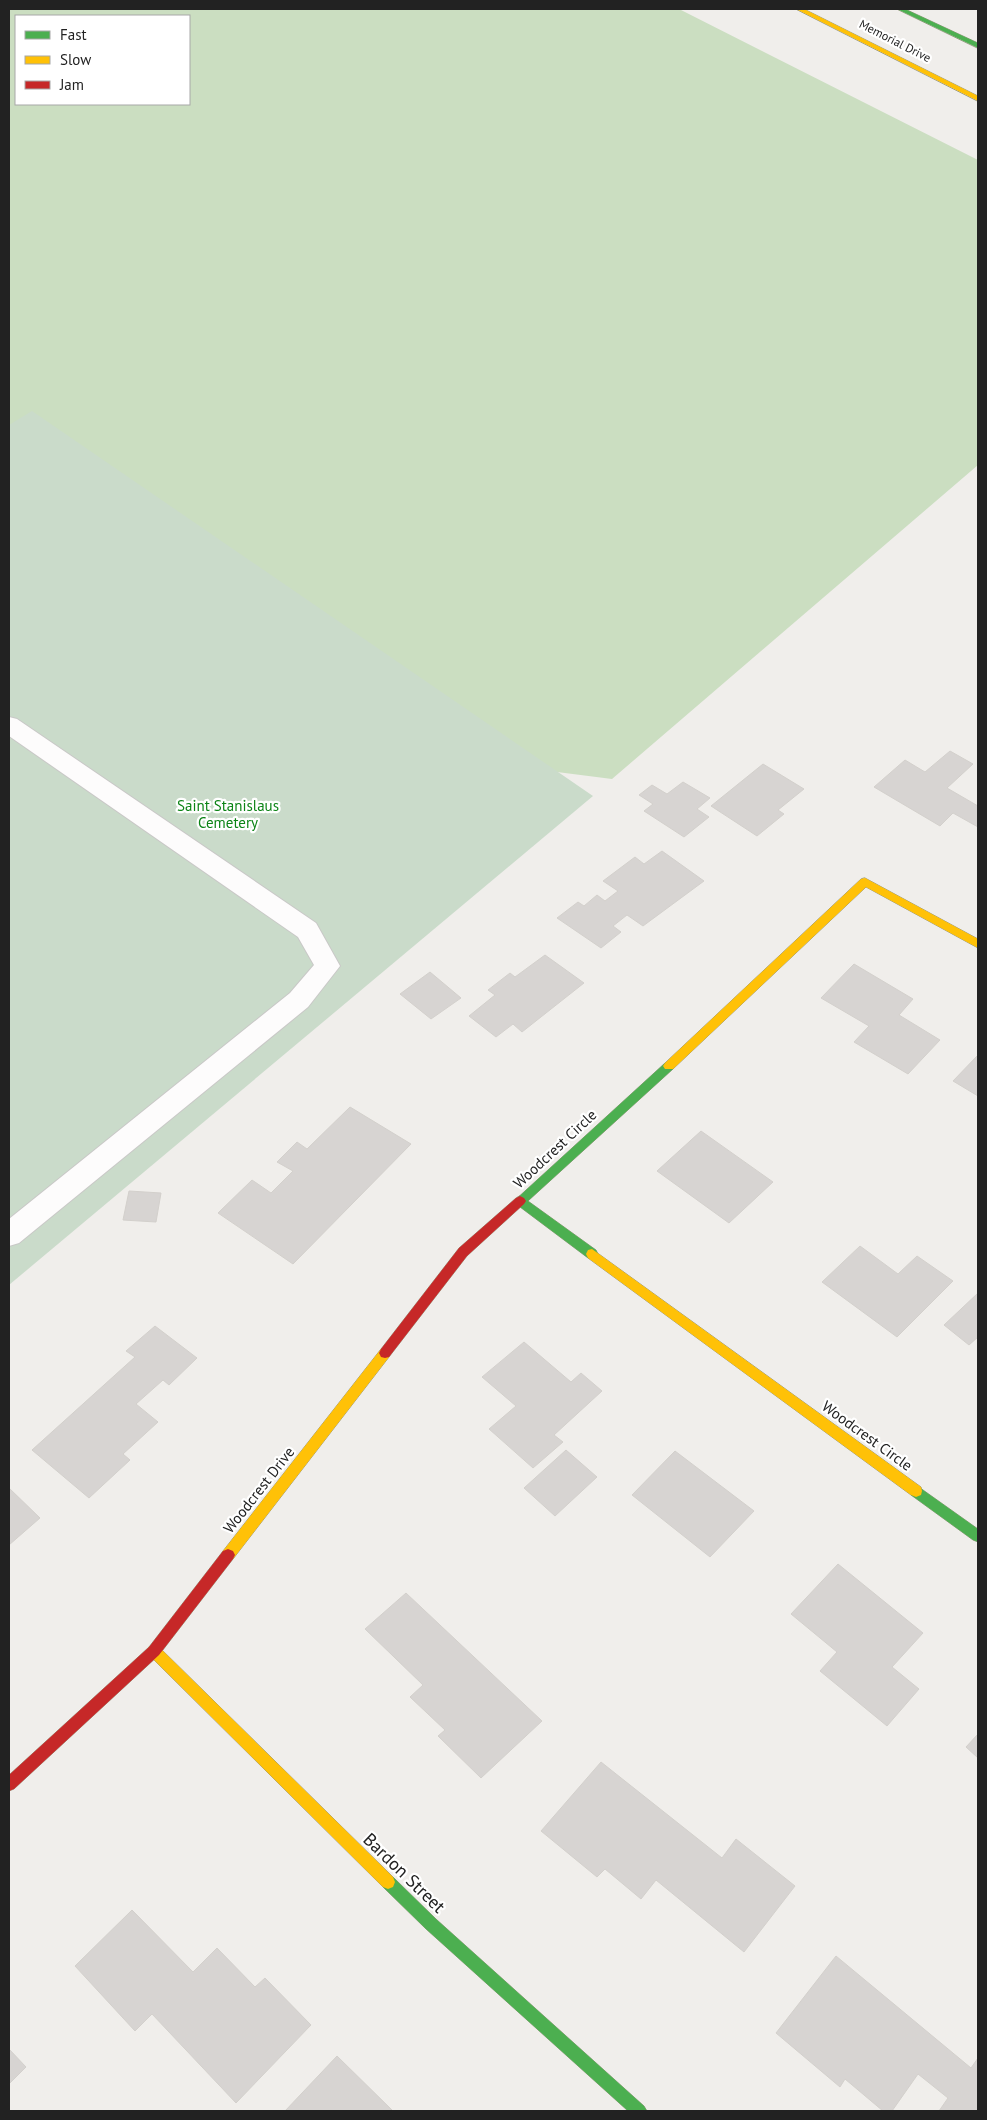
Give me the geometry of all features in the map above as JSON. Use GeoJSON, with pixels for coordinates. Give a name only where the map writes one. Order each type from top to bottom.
{"type":"FeatureCollection","features":[{"type":"Feature","properties":{"kind":"street","name":"Memorial Drive"},"geometry":{"type":"LineString","coordinates":[[799,9],[978,99]]}},
{"type":"Feature","properties":{"kind":"street"},"geometry":{"type":"LineString","coordinates":[[900,9],[976,44]]}},
{"type":"Feature","properties":{"kind":"street","name":"Woodcrest Circle"},"geometry":{"type":"LineString","coordinates":[[978,944],[865,882],[682,1054],[520,1200],[978,1536]]}},
{"type":"Feature","properties":{"kind":"street","name":"Woodcrest Drive"},"geometry":{"type":"LineString","coordinates":[[9,1784],[154,1651],[463,1252],[520,1200]]}},
{"type":"Feature","properties":{"kind":"street","name":"Bardon Street"},"geometry":{"type":"LineString","coordinates":[[154,1651],[430,1924],[639,2111]]}},
{"type":"Feature","properties":{"kind":"lane"},"geometry":{"type":"LineString","coordinates":[[9,725],[307,930],[328,966],[299,1000],[9,1235]]}},
{"type":"Feature","properties":{"kind":"green space"},"geometry":{"type":"Polygon","coordinates":[[[9,9],[679,9],[978,160],[978,465],[612,779],[433,756],[9,617],[9,9]]]}},
{"type":"Feature","properties":{"kind":"green space","name":"Saint Stanislaus Cemetery"},"geometry":{"type":"Polygon","coordinates":[[[32,411],[593,796],[9,1285],[9,425],[32,411]]]}},
{"type":"Feature","properties":{"kind":"building"},"geometry":{"type":"Polygon","coordinates":[[[950,751],[973,764],[947,788],[978,806],[978,827],[953,813],[940,826],[874,787],[905,760],[925,772],[950,751]]]}},
{"type":"Feature","properties":{"kind":"building"},"geometry":{"type":"Polygon","coordinates":[[[763,764],[804,789],[778,810],[784,814],[757,836],[711,806],[763,764]]]}},
{"type":"Feature","properties":{"kind":"building"},"geometry":{"type":"Polygon","coordinates":[[[683,782],[710,798],[697,809],[709,817],[684,837],[644,811],[653,804],[639,795],[652,785],[667,794],[683,782]]]}},
{"type":"Feature","properties":{"kind":"building"},"geometry":{"type":"Polygon","coordinates":[[[662,851],[704,881],[643,926],[627,915],[613,926],[621,932],[601,948],[557,918],[578,902],[584,906],[597,895],[605,901],[618,891],[603,881],[635,857],[644,864],[662,851]]]}},
{"type":"Feature","properties":{"kind":"building"},"geometry":{"type":"Polygon","coordinates":[[[545,955],[584,983],[522,1032],[513,1024],[496,1037],[469,1016],[495,995],[488,990],[510,973],[515,977],[545,955]]]}},
{"type":"Feature","properties":{"kind":"building"},"geometry":{"type":"Polygon","coordinates":[[[854,964],[913,999],[899,1015],[940,1040],[908,1074],[854,1042],[869,1026],[821,998],[854,964]]]}},
{"type":"Feature","properties":{"kind":"building"},"geometry":{"type":"Polygon","coordinates":[[[430,972],[461,998],[431,1019],[400,994],[430,972]]]}},
{"type":"Feature","properties":{"kind":"building"},"geometry":{"type":"Polygon","coordinates":[[[978,1055],[978,1096],[953,1081],[978,1055]]]}},
{"type":"Feature","properties":{"kind":"building"},"geometry":{"type":"Polygon","coordinates":[[[350,1107],[411,1144],[293,1264],[218,1213],[252,1180],[271,1193],[293,1171],[277,1162],[297,1142],[307,1149],[350,1107]]]}},
{"type":"Feature","properties":{"kind":"building"},"geometry":{"type":"Polygon","coordinates":[[[701,1131],[773,1182],[729,1223],[657,1171],[701,1131]]]}},
{"type":"Feature","properties":{"kind":"building"},"geometry":{"type":"Polygon","coordinates":[[[129,1191],[161,1193],[156,1222],[123,1220],[129,1191]]]}},
{"type":"Feature","properties":{"kind":"building"},"geometry":{"type":"Polygon","coordinates":[[[860,1246],[898,1274],[917,1256],[953,1281],[897,1337],[822,1282],[860,1246]]]}},
{"type":"Feature","properties":{"kind":"building"},"geometry":{"type":"Polygon","coordinates":[[[978,1293],[978,1337],[969,1345],[944,1325],[978,1293]]]}},
{"type":"Feature","properties":{"kind":"building"},"geometry":{"type":"Polygon","coordinates":[[[155,1326],[197,1358],[169,1385],[163,1380],[136,1404],[158,1422],[123,1454],[130,1460],[89,1498],[32,1450],[135,1357],[126,1351],[155,1326]]]}},
{"type":"Feature","properties":{"kind":"building"},"geometry":{"type":"Polygon","coordinates":[[[524,1342],[571,1382],[581,1373],[602,1391],[554,1435],[563,1442],[533,1468],[489,1429],[516,1406],[482,1377],[524,1342]]]}},
{"type":"Feature","properties":{"kind":"building"},"geometry":{"type":"Polygon","coordinates":[[[566,1450],[597,1477],[555,1516],[524,1488],[566,1450]]]}},
{"type":"Feature","properties":{"kind":"building"},"geometry":{"type":"Polygon","coordinates":[[[675,1451],[754,1511],[710,1557],[632,1495],[675,1451]]]}},
{"type":"Feature","properties":{"kind":"building"},"geometry":{"type":"Polygon","coordinates":[[[9,1488],[40,1518],[9,1545],[9,1488]]]}},
{"type":"Feature","properties":{"kind":"building"},"geometry":{"type":"Polygon","coordinates":[[[838,1564],[923,1633],[892,1667],[919,1689],[887,1726],[820,1671],[837,1652],[791,1614],[838,1564]]]}},
{"type":"Feature","properties":{"kind":"building"},"geometry":{"type":"Polygon","coordinates":[[[406,1593],[542,1721],[481,1778],[438,1736],[445,1730],[410,1697],[423,1685],[365,1629],[406,1593]]]}},
{"type":"Feature","properties":{"kind":"building"},"geometry":{"type":"Polygon","coordinates":[[[978,1734],[978,1758],[966,1747],[978,1734]]]}},
{"type":"Feature","properties":{"kind":"building"},"geometry":{"type":"Polygon","coordinates":[[[601,1762],[722,1858],[736,1839],[795,1886],[744,1952],[656,1880],[641,1899],[605,1869],[597,1877],[541,1831],[601,1762]]]}},
{"type":"Feature","properties":{"kind":"building"},"geometry":{"type":"Polygon","coordinates":[[[132,1910],[193,1972],[217,1948],[255,1987],[265,1978],[311,2025],[236,2103],[152,2014],[135,2031],[75,1966],[132,1910]]]}},
{"type":"Feature","properties":{"kind":"building"},"geometry":{"type":"Polygon","coordinates":[[[836,1956],[971,2068],[978,2058],[978,2111],[939,2111],[948,2098],[918,2074],[892,2111],[883,2111],[845,2079],[840,2087],[776,2033],[836,1956]]]}},
{"type":"Feature","properties":{"kind":"building"},"geometry":{"type":"Polygon","coordinates":[[[9,2049],[26,2067],[9,2084],[9,2049]]]}},
{"type":"Feature","properties":{"kind":"building"},"geometry":{"type":"Polygon","coordinates":[[[337,2056],[393,2111],[285,2111],[337,2056]]]}},
{"type":"Feature","properties":{"kind":"traffic: fast"},"geometry":{"type":"LineString","coordinates":[[900,9],[978,46]]}},
{"type":"Feature","properties":{"kind":"traffic: fast"},"geometry":{"type":"LineString","coordinates":[[592,1254],[520,1201],[669,1066]]}},
{"type":"Feature","properties":{"kind":"traffic: fast"},"geometry":{"type":"LineString","coordinates":[[916,1491],[978,1536]]}},
{"type":"Feature","properties":{"kind":"traffic: fast"},"geometry":{"type":"LineString","coordinates":[[388,1882],[431,1924],[639,2111]]}},
{"type":"Feature","properties":{"kind":"traffic: slow"},"geometry":{"type":"LineString","coordinates":[[799,9],[978,99]]}},
{"type":"Feature","properties":{"kind":"traffic: slow"},"geometry":{"type":"LineString","coordinates":[[669,1066],[865,882],[978,944]]}},
{"type":"Feature","properties":{"kind":"traffic: slow"},"geometry":{"type":"LineString","coordinates":[[592,1254],[916,1491]]}},
{"type":"Feature","properties":{"kind":"traffic: slow"},"geometry":{"type":"LineString","coordinates":[[228,1555],[385,1353]]}},
{"type":"Feature","properties":{"kind":"traffic: slow"},"geometry":{"type":"LineString","coordinates":[[154,1651],[388,1882]]}},
{"type":"Feature","properties":{"kind":"traffic: jam"},"geometry":{"type":"LineString","coordinates":[[385,1353],[463,1252],[520,1201]]}},
{"type":"Feature","properties":{"kind":"traffic: jam"},"geometry":{"type":"LineString","coordinates":[[9,1784],[154,1651],[228,1555]]}}]}
